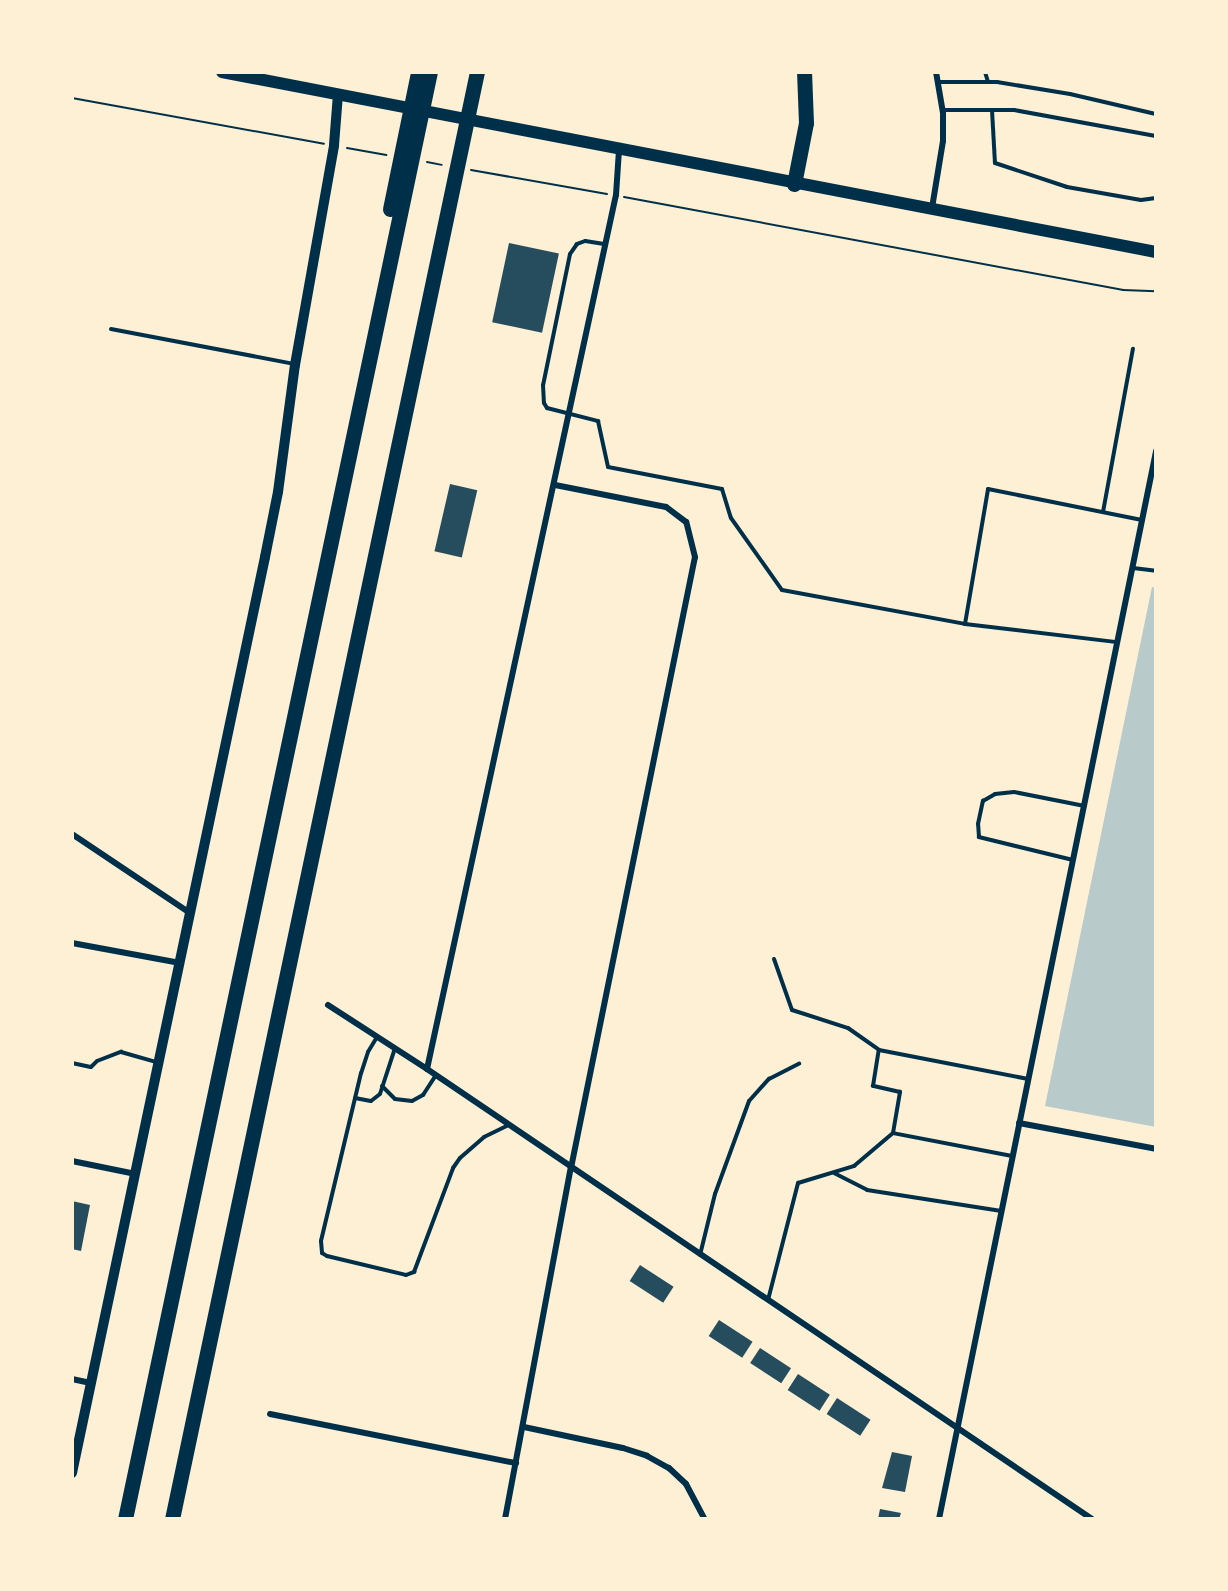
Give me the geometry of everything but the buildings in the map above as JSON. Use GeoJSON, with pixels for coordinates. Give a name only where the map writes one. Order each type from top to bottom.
{"type":"FeatureCollection","features":[{"type":"Feature","properties":{"kind":"highway"},"geometry":{"type":"LineString","coordinates":[[125,1519],[376,325],[418,72]]}},
{"type":"Feature","properties":{"kind":"highway"},"geometry":{"type":"LineString","coordinates":[[397,201],[430,72]]}},
{"type":"Feature","properties":{"kind":"highway"},"geometry":{"type":"LineString","coordinates":[[172,1519],[477,72]]}},
{"type":"Feature","properties":{"kind":"highway"},"geometry":{"type":"LineString","coordinates":[[794,72],[797,96],[795,184]]}},
{"type":"Feature","properties":{"kind":"highway"},"geometry":{"type":"LineString","coordinates":[[795,184],[806,123],[804,72]]}},
{"type":"Feature","properties":{"kind":"main road"},"geometry":{"type":"LineString","coordinates":[[222,72],[1156,252]]}},
{"type":"Feature","properties":{"kind":"street"},"geometry":{"type":"LineString","coordinates":[[932,208],[943,141],[943,110],[936,72]]}},
{"type":"Feature","properties":{"kind":"street"},"geometry":{"type":"LineString","coordinates":[[72,1473],[278,492],[295,364],[334,145],[338,94]]}},
{"type":"Feature","properties":{"kind":"street"},"geometry":{"type":"LineString","coordinates":[[427,1069],[616,195],[619,150]]}},
{"type":"Feature","properties":{"kind":"street"},"geometry":{"type":"LineString","coordinates":[[939,1519],[1156,451]]}},
{"type":"Feature","properties":{"kind":"street"},"geometry":{"type":"LineString","coordinates":[[505,1519],[571,1168],[695,557],[686,522],[666,507],[555,485]]}},
{"type":"Feature","properties":{"kind":"street"},"geometry":{"type":"LineString","coordinates":[[72,834],[191,913]]}},
{"type":"Feature","properties":{"kind":"street"},"geometry":{"type":"LineString","coordinates":[[72,943],[180,963]]}},
{"type":"Feature","properties":{"kind":"street"},"geometry":{"type":"LineString","coordinates":[[328,1005],[436,1075],[700,1256],[1092,1519]]}},
{"type":"Feature","properties":{"kind":"street"},"geometry":{"type":"LineString","coordinates":[[1019,1123],[1156,1149]]}},
{"type":"Feature","properties":{"kind":"street"},"geometry":{"type":"LineString","coordinates":[[72,1161],[136,1174]]}},
{"type":"Feature","properties":{"kind":"street"},"geometry":{"type":"LineString","coordinates":[[72,1379],[91,1383]]}},
{"type":"Feature","properties":{"kind":"street"},"geometry":{"type":"LineString","coordinates":[[270,1414],[516,1463]]}},
{"type":"Feature","properties":{"kind":"street"},"geometry":{"type":"LineString","coordinates":[[524,1427],[623,1448],[647,1456],[669,1468],[686,1484],[705,1519]]}},
{"type":"Feature","properties":{"kind":"lane"},"geometry":{"type":"LineString","coordinates":[[985,72],[988,82]]}},
{"type":"Feature","properties":{"kind":"lane"},"geometry":{"type":"LineString","coordinates":[[938,82],[988,82],[1070,94],[1156,114]]}},
{"type":"Feature","properties":{"kind":"lane"},"geometry":{"type":"LineString","coordinates":[[943,110],[1014,110],[1156,136]]}},
{"type":"Feature","properties":{"kind":"lane"},"geometry":{"type":"LineString","coordinates":[[992,110],[995,163],[1067,187],[1141,200],[1156,198]]}},
{"type":"Feature","properties":{"kind":"lane"},"geometry":{"type":"LineString","coordinates":[[604,244],[585,241],[577,244],[570,254],[543,385],[544,403],[547,408],[598,422],[608,467],[722,489],[730,518],[782,590],[965,624],[1117,642]]}},
{"type":"Feature","properties":{"kind":"lane"},"geometry":{"type":"LineString","coordinates":[[111,329],[295,364]]}},
{"type":"Feature","properties":{"kind":"lane"},"geometry":{"type":"LineString","coordinates":[[1103,512],[1133,349]]}},
{"type":"Feature","properties":{"kind":"lane"},"geometry":{"type":"LineString","coordinates":[[965,624],[988,489],[1143,520]]}},
{"type":"Feature","properties":{"kind":"lane"},"geometry":{"type":"LineString","coordinates":[[1148,490],[1156,492]]}},
{"type":"Feature","properties":{"kind":"lane"},"geometry":{"type":"LineString","coordinates":[[1133,567],[1156,572]]}},
{"type":"Feature","properties":{"kind":"lane"},"geometry":{"type":"LineString","coordinates":[[1074,860],[979,837],[978,824],[983,801],[995,794],[1014,792],[1084,806]]}},
{"type":"Feature","properties":{"kind":"lane"},"geometry":{"type":"LineString","coordinates":[[774,959],[792,1010],[848,1028],[879,1050],[1029,1079]]}},
{"type":"Feature","properties":{"kind":"lane"},"geometry":{"type":"LineString","coordinates":[[378,1037],[366,1057],[320,1247],[327,1256],[406,1275],[417,1268],[453,1168],[460,1158],[484,1137],[509,1125]]}},
{"type":"Feature","properties":{"kind":"lane"},"geometry":{"type":"LineString","coordinates":[[355,1098],[371,1101],[380,1094],[395,1048]]}},
{"type":"Feature","properties":{"kind":"lane"},"geometry":{"type":"LineString","coordinates":[[767,1301],[798,1183],[854,1166],[893,1133],[900,1092],[873,1086],[879,1050]]}},
{"type":"Feature","properties":{"kind":"lane"},"geometry":{"type":"LineString","coordinates":[[72,1063],[91,1066],[106,1056],[121,1052],[159,1064]]}},
{"type":"Feature","properties":{"kind":"lane"},"geometry":{"type":"LineString","coordinates":[[700,1256],[715,1194],[749,1101],[769,1079],[799,1064]]}},
{"type":"Feature","properties":{"kind":"lane"},"geometry":{"type":"LineString","coordinates":[[382,1086],[394,1099],[412,1101],[423,1095],[436,1075]]}},
{"type":"Feature","properties":{"kind":"lane"},"geometry":{"type":"LineString","coordinates":[[893,1133],[1013,1156]]}},
{"type":"Feature","properties":{"kind":"lane"},"geometry":{"type":"LineString","coordinates":[[833,1172],[867,1190],[1002,1211]]}},
{"type":"Feature","properties":{"kind":"shaded area"},"geometry":{"type":"Polygon","coordinates":[[[1152,587],[1156,588],[1156,1127],[1045,1106],[1152,587]]]}}]}
